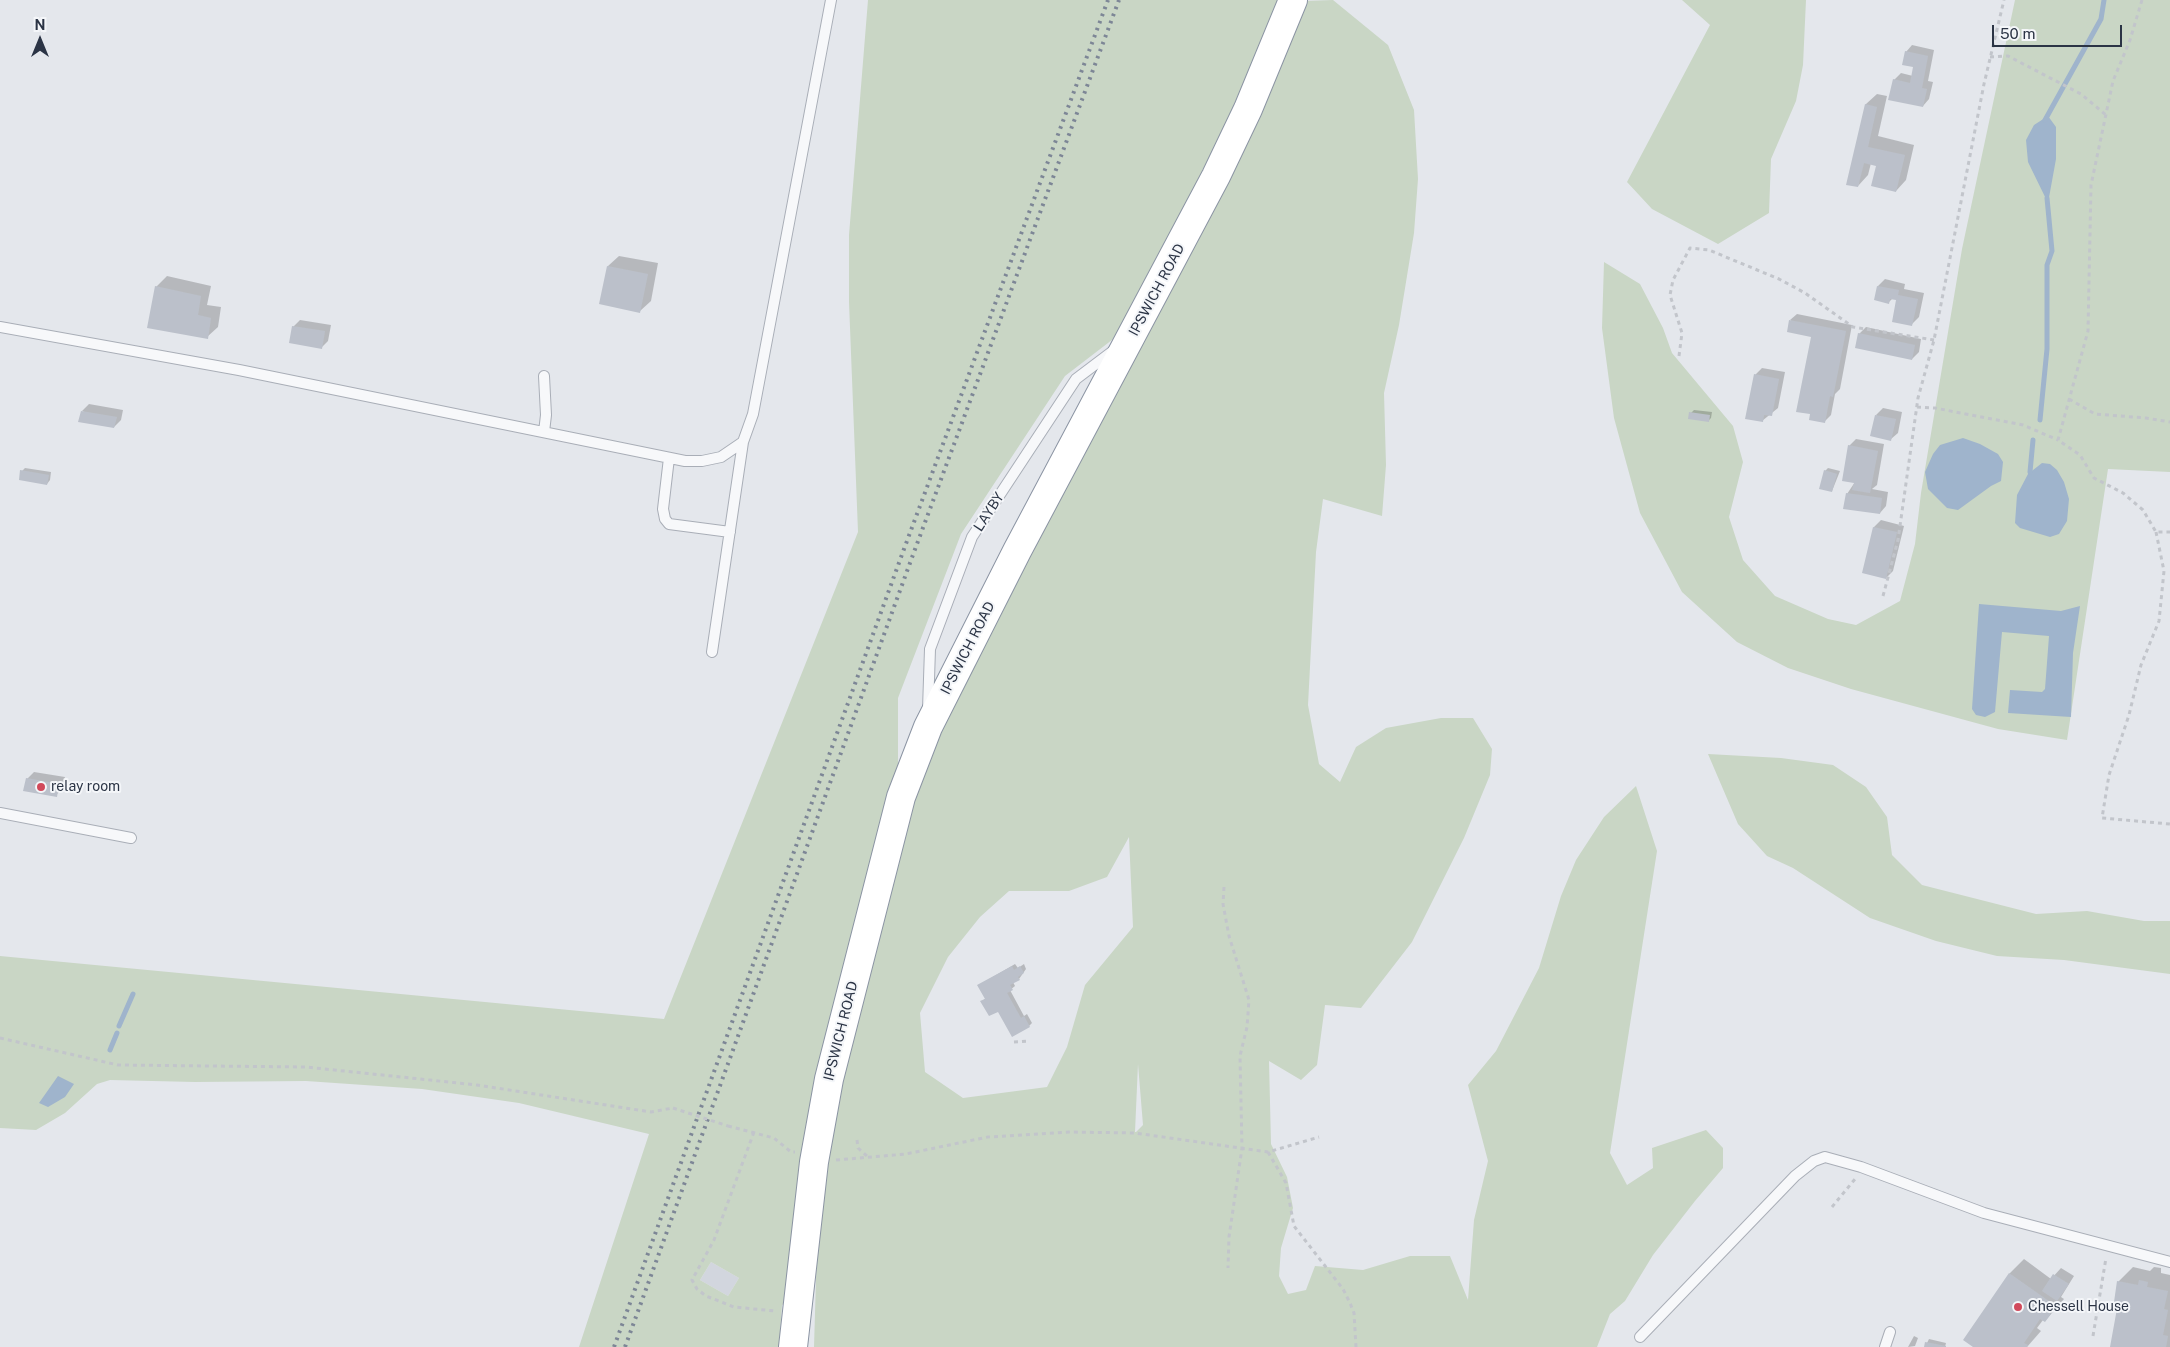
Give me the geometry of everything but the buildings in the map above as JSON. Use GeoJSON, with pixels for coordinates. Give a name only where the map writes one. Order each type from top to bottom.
{"type":"FeatureCollection","features":[{"type":"Feature","properties":{"kind":"highway","name":"IPSWICH ROAD"},"geometry":{"type":"LineString","coordinates":[[793,1347],[802,1255],[825,1157],[829,1079],[867,924],[901,798],[928,727],[1017,551],[1132,337],[1244,117],[1293,0]]}},
{"type":"Feature","properties":{"kind":"lane"},"geometry":{"type":"LineString","coordinates":[[712,652],[743,442],[753,414],[831,0]]}},
{"type":"Feature","properties":{"kind":"lane"},"geometry":{"type":"LineString","coordinates":[[0,327],[239,370],[669,458],[702,461],[721,457],[743,442]]}},
{"type":"Feature","properties":{"kind":"lane","name":"LAYBY"},"geometry":{"type":"LineString","coordinates":[[928,727],[930,649],[972,537],[1076,379],[1132,337]]}},
{"type":"Feature","properties":{"kind":"lane"},"geometry":{"type":"LineString","coordinates":[[544,376],[546,415],[544,432]]}},
{"type":"Feature","properties":{"kind":"lane"},"geometry":{"type":"LineString","coordinates":[[669,458],[663,509],[665,519],[669,524],[730,532]]}},
{"type":"Feature","properties":{"kind":"lane"},"geometry":{"type":"LineString","coordinates":[[0,813],[131,838]]}},
{"type":"Feature","properties":{"kind":"lane"},"geometry":{"type":"LineString","coordinates":[[1640,1337],[1795,1176],[1814,1161],[1825,1156],[1861,1167],[1984,1213],[2170,1262]]}},
{"type":"Feature","properties":{"kind":"lane"},"geometry":{"type":"LineString","coordinates":[[1885,1347],[1890,1332]]}},
{"type":"Feature","properties":{"kind":"path"},"geometry":{"type":"LineString","coordinates":[[1883,596],[1898,540],[1917,407],[1934,340],[1990,56],[2004,0]]}},
{"type":"Feature","properties":{"kind":"path"},"geometry":{"type":"LineString","coordinates":[[2058,440],[2088,331],[2091,185],[2113,81],[2130,40],[2142,0]]}},
{"type":"Feature","properties":{"kind":"path"},"geometry":{"type":"LineString","coordinates":[[1990,56],[2008,56],[2080,94],[2106,115]]}},
{"type":"Feature","properties":{"kind":"path"},"geometry":{"type":"LineString","coordinates":[[1679,356],[1682,333],[1670,296],[1673,280],[1690,248],[1709,250],[1779,279],[1805,293],[1853,326],[1934,340]]}},
{"type":"Feature","properties":{"kind":"path"},"geometry":{"type":"LineString","coordinates":[[2069,399],[2095,414],[2170,422]]}},
{"type":"Feature","properties":{"kind":"path"},"geometry":{"type":"LineString","coordinates":[[1917,407],[1935,408],[2023,425],[2058,440],[2080,455],[2094,478],[2123,493],[2143,510],[2156,532],[2164,571],[2159,622],[2141,665],[2129,714],[2109,776],[2102,818],[2170,824]]}},
{"type":"Feature","properties":{"kind":"path"},"geometry":{"type":"LineString","coordinates":[[2156,532],[2170,532]]}},
{"type":"Feature","properties":{"kind":"path"},"geometry":{"type":"LineString","coordinates":[[1224,887],[1223,904],[1228,936],[1249,1000],[1247,1027],[1240,1056],[1242,1148],[1228,1237],[1228,1268]]}},
{"type":"Feature","properties":{"kind":"path"},"geometry":{"type":"LineString","coordinates":[[0,1038],[118,1065],[306,1067],[477,1086],[651,1112],[673,1108],[728,1126],[774,1138],[791,1152],[825,1157],[868,1157],[906,1154],[988,1137],[1069,1132],[1135,1133],[1268,1152],[1319,1137]]}},
{"type":"Feature","properties":{"kind":"path"},"geometry":{"type":"LineString","coordinates":[[1014,1042],[1029,1041]]}},
{"type":"Feature","properties":{"kind":"path"},"geometry":{"type":"LineString","coordinates":[[754,1132],[714,1240],[692,1280],[697,1289],[706,1296],[734,1307],[776,1311],[775,1320]]}},
{"type":"Feature","properties":{"kind":"path"},"geometry":{"type":"LineString","coordinates":[[857,1140],[858,1148],[868,1157]]}},
{"type":"Feature","properties":{"kind":"path"},"geometry":{"type":"LineString","coordinates":[[1268,1152],[1286,1183],[1294,1226],[1343,1289],[1350,1303],[1354,1312],[1356,1347]]}},
{"type":"Feature","properties":{"kind":"path"},"geometry":{"type":"LineString","coordinates":[[1832,1207],[1853,1184],[1861,1167]]}},
{"type":"Feature","properties":{"kind":"path"},"geometry":{"type":"LineString","coordinates":[[2093,1336],[2108,1245]]}},
{"type":"Feature","properties":{"kind":"shaded area"},"geometry":{"type":"Polygon","coordinates":[[[711,1262],[739,1278],[728,1296],[700,1280],[711,1262]]]}},
{"type":"Feature","properties":{"kind":"green space"},"geometry":{"type":"Polygon","coordinates":[[[868,0],[1278,0],[1234,108],[1121,333],[1065,376],[961,534],[898,698],[898,777],[787,1302],[782,1305],[779,1347],[579,1347],[649,1134],[519,1103],[422,1089],[306,1081],[195,1082],[110,1080],[97,1084],[65,1113],[36,1130],[0,1128],[0,956],[664,1019],[858,532],[849,302],[849,235],[868,0]],[[711,1262],[700,1280],[728,1296],[739,1278],[711,1262]]]}},
{"type":"Feature","properties":{"kind":"green space"},"geometry":{"type":"Polygon","coordinates":[[[1333,0],[1388,45],[1414,110],[1418,179],[1414,233],[1399,325],[1384,393],[1386,465],[1382,516],[1323,499],[1316,552],[1308,705],[1319,764],[1340,782],[1356,747],[1386,728],[1441,718],[1473,718],[1492,749],[1490,775],[1464,838],[1412,942],[1361,1008],[1325,1005],[1317,1065],[1301,1080],[1269,1061],[1271,1144],[1287,1177],[1293,1208],[1281,1248],[1279,1276],[1288,1294],[1306,1290],[1315,1266],[1363,1270],[1410,1256],[1450,1256],[1468,1300],[1474,1220],[1488,1161],[1468,1085],[1496,1051],[1539,968],[1561,896],[1576,860],[1604,817],[1636,786],[1657,851],[1610,1153],[1627,1185],[1653,1168],[1652,1148],[1706,1130],[1723,1148],[1723,1168],[1653,1255],[1625,1301],[1610,1314],[1597,1347],[814,1347],[817,1246],[826,1148],[916,779],[1304,1],[1333,0]],[[1129,837],[1107,877],[1069,891],[1009,891],[980,917],[948,957],[920,1013],[925,1072],[963,1098],[1047,1087],[1067,1047],[1085,985],[1133,927],[1129,837]],[[1138,1064],[1135,1132],[1143,1125],[1138,1064]]]}},
{"type":"Feature","properties":{"kind":"green space"},"geometry":{"type":"Polygon","coordinates":[[[1682,0],[1806,0],[1803,65],[1796,101],[1771,159],[1769,213],[1718,244],[1652,209],[1627,182],[1710,25],[1682,0]]]}},
{"type":"Feature","properties":{"kind":"green space"},"geometry":{"type":"Polygon","coordinates":[[[2015,0],[2170,0],[2170,472],[2108,469],[2067,740],[1998,729],[1851,689],[1788,668],[1737,642],[1682,592],[1640,513],[1614,418],[1602,328],[1604,262],[1640,284],[1663,328],[1672,353],[1733,426],[1743,462],[1729,517],[1743,560],[1775,596],[1828,619],[1856,625],[1900,601],[1915,544],[1921,493],[1962,249],[2015,0]]]}},
{"type":"Feature","properties":{"kind":"green space"},"geometry":{"type":"Polygon","coordinates":[[[1708,754],[1781,758],[1833,765],[1866,787],[1887,817],[1892,855],[1922,885],[2036,914],[2087,911],[2144,921],[2170,921],[2170,974],[2064,960],[1997,956],[1936,941],[1870,918],[1793,868],[1767,856],[1738,824],[1708,754]]]}},
{"type":"Feature","properties":{"kind":"water"},"geometry":{"type":"Polygon","coordinates":[[[2048,116],[2056,127],[2056,159],[2048,203],[2028,162],[2026,140],[2034,125],[2048,116]]]}},
{"type":"Feature","properties":{"kind":"water"},"geometry":{"type":"Polygon","coordinates":[[[1963,438],[1980,444],[1998,454],[2003,462],[2001,481],[1958,510],[1947,508],[1928,489],[1925,472],[1933,454],[1940,445],[1963,438]]]}},
{"type":"Feature","properties":{"kind":"water"},"geometry":{"type":"Polygon","coordinates":[[[2042,463],[2050,464],[2057,470],[2064,482],[2069,499],[2067,521],[2059,534],[2050,537],[2020,528],[2015,523],[2017,495],[2028,474],[2042,463]]]}},
{"type":"Feature","properties":{"kind":"water"},"geometry":{"type":"Polygon","coordinates":[[[1979,604],[2061,611],[2080,606],[2073,653],[2071,717],[2008,713],[2010,690],[2042,692],[2045,689],[2049,636],[2002,632],[1995,712],[1985,717],[1976,715],[1972,709],[1979,604]]]}},
{"type":"Feature","properties":{"kind":"water"},"geometry":{"type":"Polygon","coordinates":[[[58,1076],[74,1084],[65,1097],[48,1107],[39,1103],[58,1076]]]}},
{"type":"Feature","properties":{"kind":"waterway"},"geometry":{"type":"LineString","coordinates":[[2045,120],[2101,19],[2104,0]]}},
{"type":"Feature","properties":{"kind":"waterway"},"geometry":{"type":"LineString","coordinates":[[2040,420],[2047,349],[2047,265],[2052,251],[2047,198]]}},
{"type":"Feature","properties":{"kind":"waterway"},"geometry":{"type":"LineString","coordinates":[[2030,472],[2033,440]]}},
{"type":"Feature","properties":{"kind":"waterway"},"geometry":{"type":"LineString","coordinates":[[119,1026],[133,994]]}},
{"type":"Feature","properties":{"kind":"waterway"},"geometry":{"type":"LineString","coordinates":[[110,1050],[117,1033]]}},
{"type":"Feature","properties":{"kind":"railway"},"geometry":{"type":"LineString","coordinates":[[614,1347],[904,549],[1108,0]]}},
{"type":"Feature","properties":{"kind":"railway"},"geometry":{"type":"LineString","coordinates":[[625,1347],[914,552],[1119,0]]}},
{"type":"Feature","properties":{"kind":"place","name":"relay room"},"geometry":{"type":"Point","coordinates":[41,787]}},
{"type":"Feature","properties":{"kind":"place","name":"Chessell House"},"geometry":{"type":"Point","coordinates":[2018,1307]}}]}
